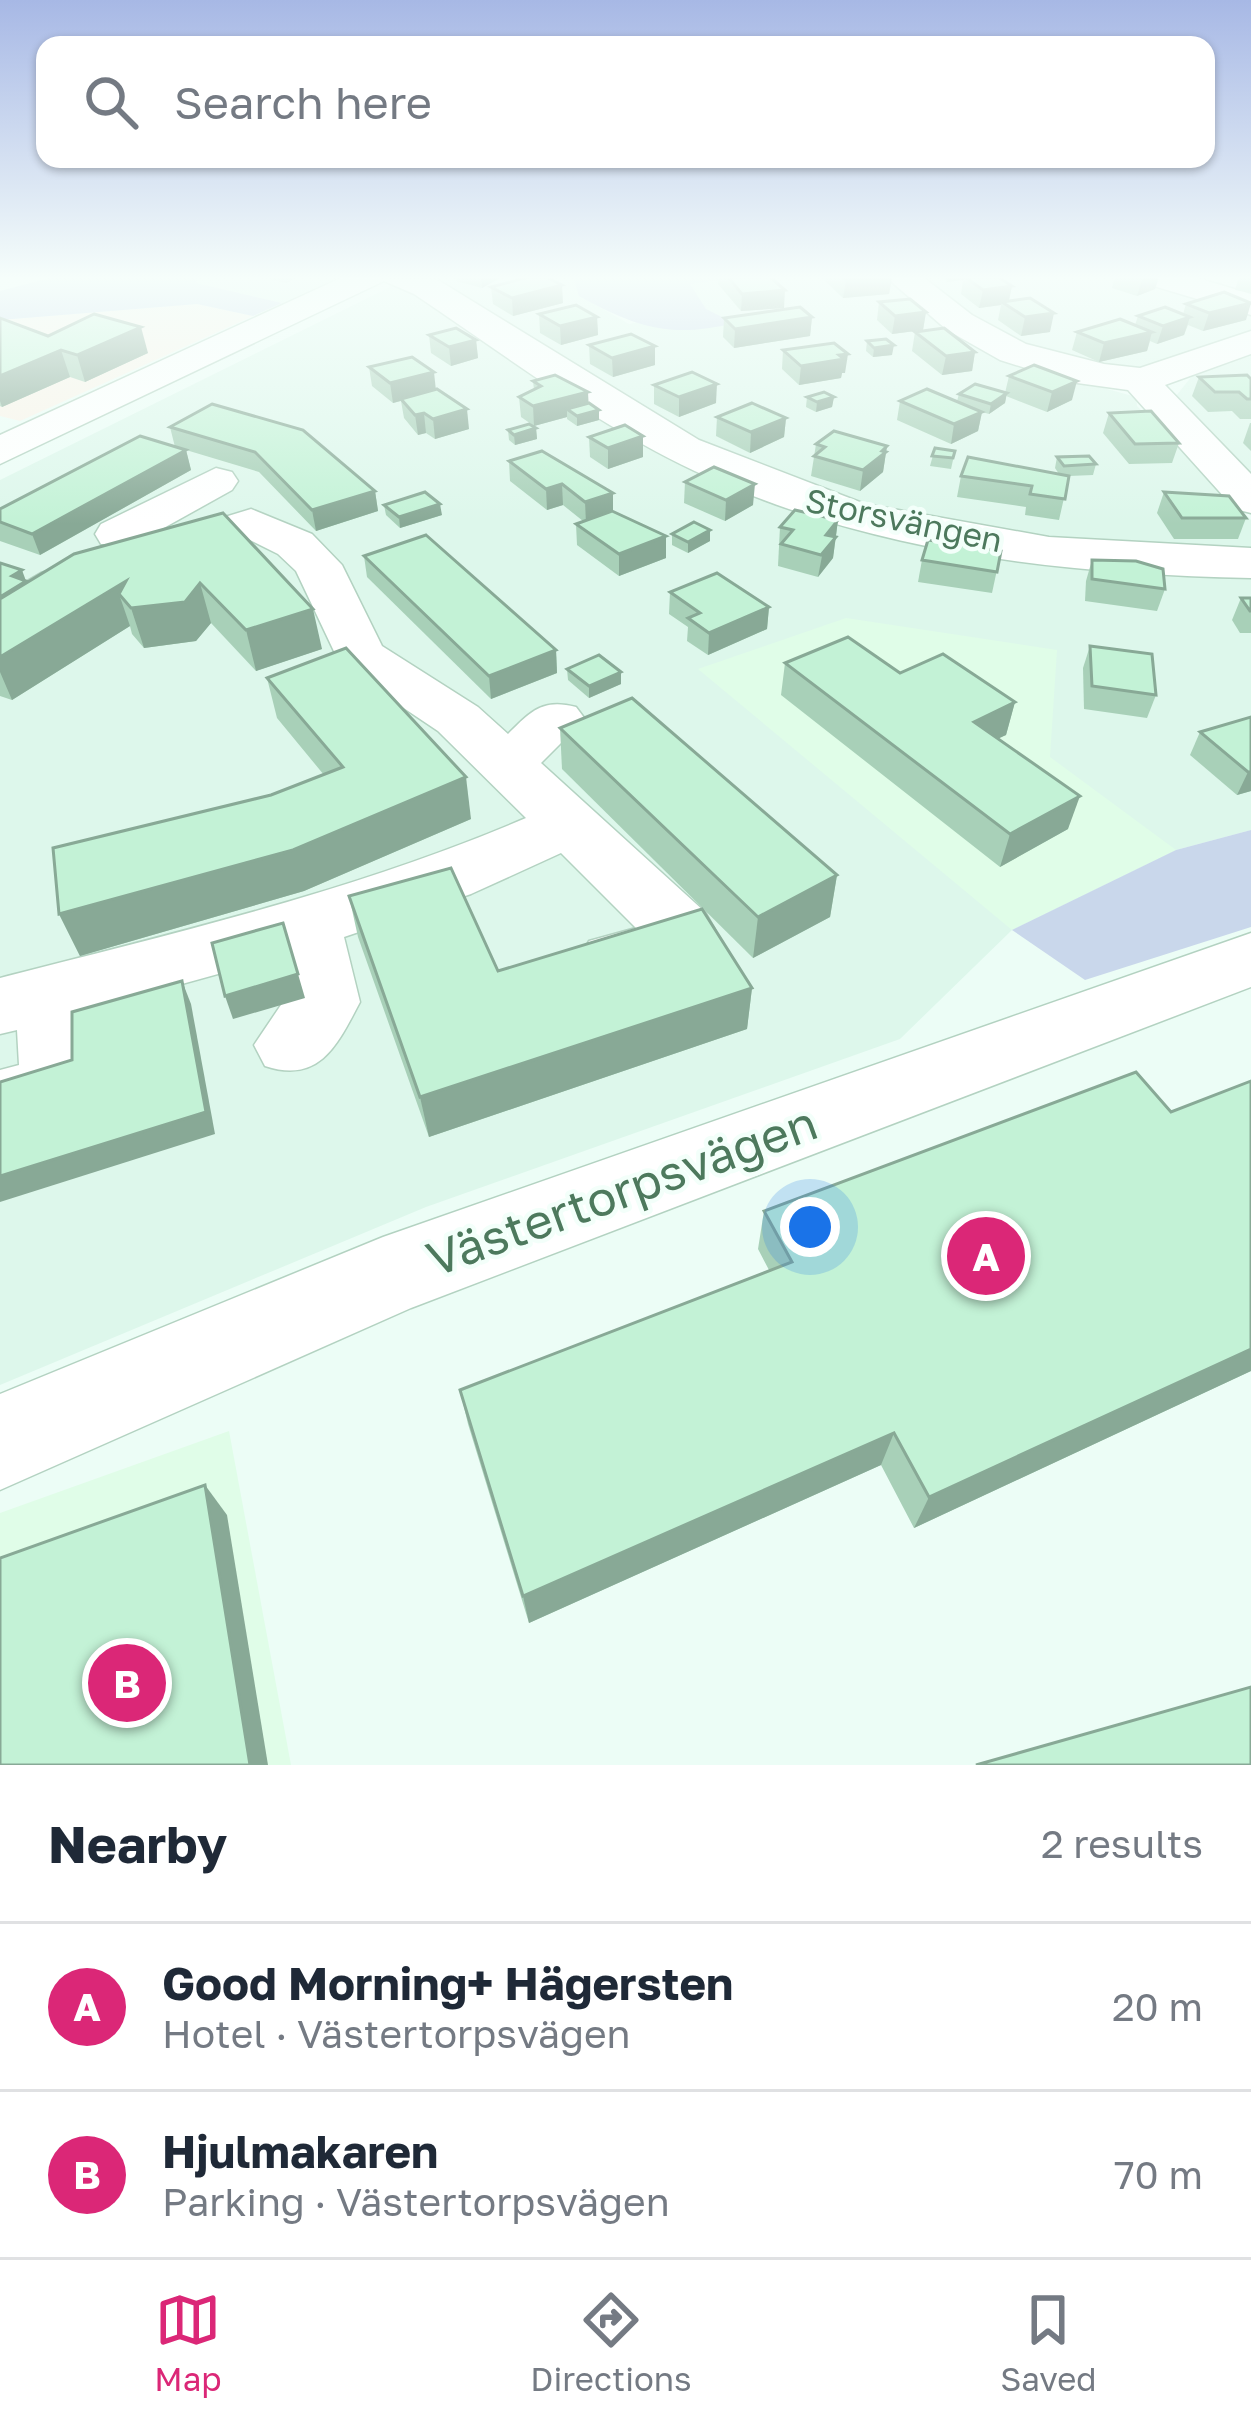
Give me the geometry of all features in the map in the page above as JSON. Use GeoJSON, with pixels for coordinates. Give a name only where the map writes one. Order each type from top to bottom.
{"type":"FeatureCollection","features":[{"type":"Feature","properties":{"kind":"street"},"geometry":{"type":"LineString","coordinates":[[0,451],[195,359]]}},
{"type":"Feature","properties":{"kind":"street","name":"Storsvängen"},"geometry":{"type":"LineString","coordinates":[[542,359],[682,447],[822,506],[1009,544],[1251,562]]}},
{"type":"Feature","properties":{"kind":"street"},"geometry":{"type":"LineString","coordinates":[[1029,359],[1087,375],[1143,380],[1202,359]]}},
{"type":"Feature","properties":{"kind":"street"},"geometry":{"type":"LineString","coordinates":[[1143,380],[1149,394],[1251,499]]}},
{"type":"Feature","properties":{"kind":"street"},"geometry":{"type":"LineString","coordinates":[[22,585],[89,540],[106,540],[216,481]]}},
{"type":"Feature","properties":{"kind":"street"},"geometry":{"type":"LineString","coordinates":[[22,585],[251,523],[337,558],[360,655],[458,719],[681,930],[668,945],[545,980]]}},
{"type":"Feature","properties":{"kind":"street"},"geometry":{"type":"LineString","coordinates":[[476,889],[509,767],[556,719]]}},
{"type":"Feature","properties":{"kind":"street"},"geometry":{"type":"LineString","coordinates":[[0,1103],[59,1085],[25,999],[307,924],[476,889],[569,824]]}},
{"type":"Feature","properties":{"kind":"street"},"geometry":{"type":"LineString","coordinates":[[291,1045],[324,1002],[307,924]]}},
{"type":"Feature","properties":{"kind":"street","name":"Västertorpsvägen"},"geometry":{"type":"LineString","coordinates":[[0,1442],[383,1278],[1251,959]]}},
{"type":"Feature","properties":{"kind":"shaded area"},"geometry":{"type":"Polygon","coordinates":[[[0,359],[157,359],[20,421],[0,416],[0,359]]]}},
{"type":"Feature","properties":{"kind":"shaded area"},"geometry":{"type":"Polygon","coordinates":[[[244,359],[535,359],[783,503],[1251,571],[1251,830],[1176,850],[1012,930],[900,1039],[426,1207],[0,1385],[0,480],[244,359]]]}},
{"type":"Feature","properties":{"kind":"shaded area"},"geometry":{"type":"Polygon","coordinates":[[[562,359],[1001,359],[1136,397],[1137,406],[1251,520],[1251,553],[1028,536],[833,500],[690,438],[562,359]]]}},
{"type":"Feature","properties":{"kind":"shaded area"},"geometry":{"type":"Polygon","coordinates":[[[1073,359],[1174,359],[1128,374],[1073,359]]]}},
{"type":"Feature","properties":{"kind":"shaded area"},"geometry":{"type":"Polygon","coordinates":[[[1237,359],[1251,359],[1251,475],[1176,396],[1192,376],[1237,359]]]}},
{"type":"Feature","properties":{"kind":"shaded area"},"geometry":{"type":"Polygon","coordinates":[[[846,618],[1057,650],[1050,757],[1176,850],[1012,930],[698,669],[846,618]]]}},
{"type":"Feature","properties":{"kind":"shaded area"},"geometry":{"type":"Polygon","coordinates":[[[1251,830],[1251,927],[1085,980],[1012,930],[1176,850],[1251,830]]]}},
{"type":"Feature","properties":{"kind":"shaded area"},"geometry":{"type":"Polygon","coordinates":[[[229,1431],[291,1765],[0,1765],[0,1513],[229,1431]]]}},
{"type":"Feature","properties":{"kind":"building"},"geometry":{"type":"Polygon","coordinates":[[[0,359],[39,359],[0,376],[0,359]]]}},
{"type":"Feature","properties":{"kind":"building"},"geometry":{"type":"Polygon","coordinates":[[[415,359],[434,372],[390,383],[369,367],[415,359]]]}},
{"type":"Feature","properties":{"kind":"building"},"geometry":{"type":"Polygon","coordinates":[[[794,359],[842,359],[801,366],[794,359]]]}},
{"type":"Feature","properties":{"kind":"building"},"geometry":{"type":"Polygon","coordinates":[[[1034,365],[1077,381],[1052,392],[1009,376],[1034,365]]]}},
{"type":"Feature","properties":{"kind":"building"},"geometry":{"type":"Polygon","coordinates":[[[692,372],[717,384],[679,397],[654,385],[692,372]]]}},
{"type":"Feature","properties":{"kind":"building"},"geometry":{"type":"Polygon","coordinates":[[[555,375],[588,392],[533,406],[519,397],[541,386],[533,381],[555,375]]]}},
{"type":"Feature","properties":{"kind":"building"},"geometry":{"type":"Polygon","coordinates":[[[1247,375],[1251,399],[1239,392],[1215,392],[1199,377],[1247,375]]]}},
{"type":"Feature","properties":{"kind":"building"},"geometry":{"type":"Polygon","coordinates":[[[975,384],[1007,393],[991,404],[959,394],[975,384]]]}},
{"type":"Feature","properties":{"kind":"building"},"geometry":{"type":"Polygon","coordinates":[[[437,389],[467,409],[433,419],[424,413],[415,415],[401,399],[437,389]]]}},
{"type":"Feature","properties":{"kind":"building"},"geometry":{"type":"Polygon","coordinates":[[[927,389],[982,412],[954,424],[900,401],[927,389]]]}},
{"type":"Feature","properties":{"kind":"building"},"geometry":{"type":"Polygon","coordinates":[[[824,392],[834,397],[817,402],[807,397],[824,392]]]}},
{"type":"Feature","properties":{"kind":"building"},"geometry":{"type":"Polygon","coordinates":[[[589,403],[599,410],[577,416],[567,409],[589,403]]]}},
{"type":"Feature","properties":{"kind":"building"},"geometry":{"type":"Polygon","coordinates":[[[752,403],[786,418],[751,432],[717,417],[752,403]]]}},
{"type":"Feature","properties":{"kind":"building"},"geometry":{"type":"Polygon","coordinates":[[[212,404],[303,430],[375,491],[312,510],[255,452],[170,427],[212,404]]]}},
{"type":"Feature","properties":{"kind":"building"},"geometry":{"type":"Polygon","coordinates":[[[1151,411],[1179,443],[1135,444],[1109,413],[1151,411]]]}},
{"type":"Feature","properties":{"kind":"building"},"geometry":{"type":"Polygon","coordinates":[[[529,424],[536,428],[514,435],[508,430],[529,424]]]}},
{"type":"Feature","properties":{"kind":"building"},"geometry":{"type":"Polygon","coordinates":[[[625,425],[643,436],[608,448],[589,437],[625,425]]]}},
{"type":"Feature","properties":{"kind":"building"},"geometry":{"type":"Polygon","coordinates":[[[834,431],[887,446],[882,451],[886,452],[863,470],[814,456],[825,447],[816,444],[834,431]]]}},
{"type":"Feature","properties":{"kind":"building"},"geometry":{"type":"Polygon","coordinates":[[[140,436],[186,450],[32,534],[0,522],[0,509],[140,436]]]}},
{"type":"Feature","properties":{"kind":"building"},"geometry":{"type":"Polygon","coordinates":[[[935,448],[955,451],[953,458],[932,456],[935,448]]]}},
{"type":"Feature","properties":{"kind":"building"},"geometry":{"type":"Polygon","coordinates":[[[542,451],[613,493],[585,502],[562,484],[546,489],[509,461],[542,451]]]}},
{"type":"Feature","properties":{"kind":"building"},"geometry":{"type":"Polygon","coordinates":[[[1089,456],[1096,464],[1064,466],[1057,457],[1089,456]]]}},
{"type":"Feature","properties":{"kind":"building"},"geometry":{"type":"Polygon","coordinates":[[[968,457],[1069,476],[1065,499],[1030,494],[1032,486],[961,476],[968,457]]]}},
{"type":"Feature","properties":{"kind":"building"},"geometry":{"type":"Polygon","coordinates":[[[714,467],[755,484],[726,500],[685,482],[714,467]]]}},
{"type":"Feature","properties":{"kind":"building"},"geometry":{"type":"Polygon","coordinates":[[[425,492],[440,504],[399,517],[384,505],[425,492]]]}},
{"type":"Feature","properties":{"kind":"building"},"geometry":{"type":"Polygon","coordinates":[[[1164,492],[1229,496],[1246,518],[1182,518],[1164,492]]]}},
{"type":"Feature","properties":{"kind":"building"},"geometry":{"type":"Polygon","coordinates":[[[795,510],[838,520],[826,535],[836,537],[821,555],[781,544],[793,530],[780,527],[795,510]]]}},
{"type":"Feature","properties":{"kind":"building"},"geometry":{"type":"Polygon","coordinates":[[[612,511],[666,536],[619,554],[576,524],[612,511]]]}},
{"type":"Feature","properties":{"kind":"building"},"geometry":{"type":"Polygon","coordinates":[[[223,513],[313,609],[246,630],[200,583],[185,602],[131,608],[119,594],[126,581],[0,657],[0,599],[74,554],[223,513]]]}},
{"type":"Feature","properties":{"kind":"building"},"geometry":{"type":"Polygon","coordinates":[[[694,522],[710,530],[688,542],[672,534],[694,522]]]}},
{"type":"Feature","properties":{"kind":"building"},"geometry":{"type":"Polygon","coordinates":[[[426,535],[556,650],[489,676],[364,556],[426,535]]]}},
{"type":"Feature","properties":{"kind":"building"},"geometry":{"type":"Polygon","coordinates":[[[928,540],[1001,551],[997,572],[922,560],[928,540]]]}},
{"type":"Feature","properties":{"kind":"building"},"geometry":{"type":"Polygon","coordinates":[[[1092,560],[1136,561],[1163,569],[1165,589],[1092,579],[1092,560]]]}},
{"type":"Feature","properties":{"kind":"building"},"geometry":{"type":"Polygon","coordinates":[[[0,563],[22,570],[12,576],[26,581],[0,597],[0,563]]]}},
{"type":"Feature","properties":{"kind":"building"},"geometry":{"type":"Polygon","coordinates":[[[717,573],[769,607],[709,633],[688,618],[700,613],[670,592],[717,573]]]}},
{"type":"Feature","properties":{"kind":"building"},"geometry":{"type":"Polygon","coordinates":[[[848,637],[900,673],[943,654],[1015,702],[974,722],[1080,796],[1010,834],[785,663],[848,637]]]}},
{"type":"Feature","properties":{"kind":"building"},"geometry":{"type":"Polygon","coordinates":[[[1090,646],[1152,654],[1156,695],[1092,686],[1090,646]]]}},
{"type":"Feature","properties":{"kind":"building"},"geometry":{"type":"Polygon","coordinates":[[[346,648],[466,777],[293,850],[59,914],[53,848],[271,795],[343,767],[267,678],[346,648]]]}},
{"type":"Feature","properties":{"kind":"building"},"geometry":{"type":"Polygon","coordinates":[[[599,655],[621,672],[589,686],[567,669],[599,655]]]}},
{"type":"Feature","properties":{"kind":"building"},"geometry":{"type":"Polygon","coordinates":[[[632,698],[837,875],[758,917],[560,728],[632,698]]]}},
{"type":"Feature","properties":{"kind":"building"},"geometry":{"type":"Polygon","coordinates":[[[1251,717],[1251,772],[1248,772],[1200,732],[1251,717]]]}},
{"type":"Feature","properties":{"kind":"building"},"geometry":{"type":"Polygon","coordinates":[[[451,868],[498,971],[702,909],[752,988],[420,1097],[349,896],[451,868]]]}},
{"type":"Feature","properties":{"kind":"building"},"geometry":{"type":"Polygon","coordinates":[[[283,923],[298,974],[225,996],[212,943],[283,923]]]}},
{"type":"Feature","properties":{"kind":"building"},"geometry":{"type":"Polygon","coordinates":[[[182,981],[206,1112],[0,1176],[0,1082],[72,1060],[72,1012],[182,981]]]}},
{"type":"Feature","properties":{"kind":"building"},"geometry":{"type":"Polygon","coordinates":[[[1136,1072],[1171,1112],[1251,1081],[1251,1349],[929,1497],[894,1433],[523,1596],[460,1390],[792,1262],[764,1211],[1136,1072]]]}},
{"type":"Feature","properties":{"kind":"building"},"geometry":{"type":"Polygon","coordinates":[[[205,1485],[250,1765],[0,1765],[0,1558],[205,1485]]]}},
{"type":"Feature","properties":{"kind":"building"},"geometry":{"type":"Polygon","coordinates":[[[1251,1687],[1251,1765],[976,1765],[1251,1687]]]}},
{"type":"Feature","properties":{"kind":"place","name":"Good Morning+ Hägersten"},"geometry":{"type":"Point","coordinates":[986,1256]}},
{"type":"Feature","properties":{"kind":"place","name":"Hjulmakaren"},"geometry":{"type":"Point","coordinates":[127,1683]}}]}
